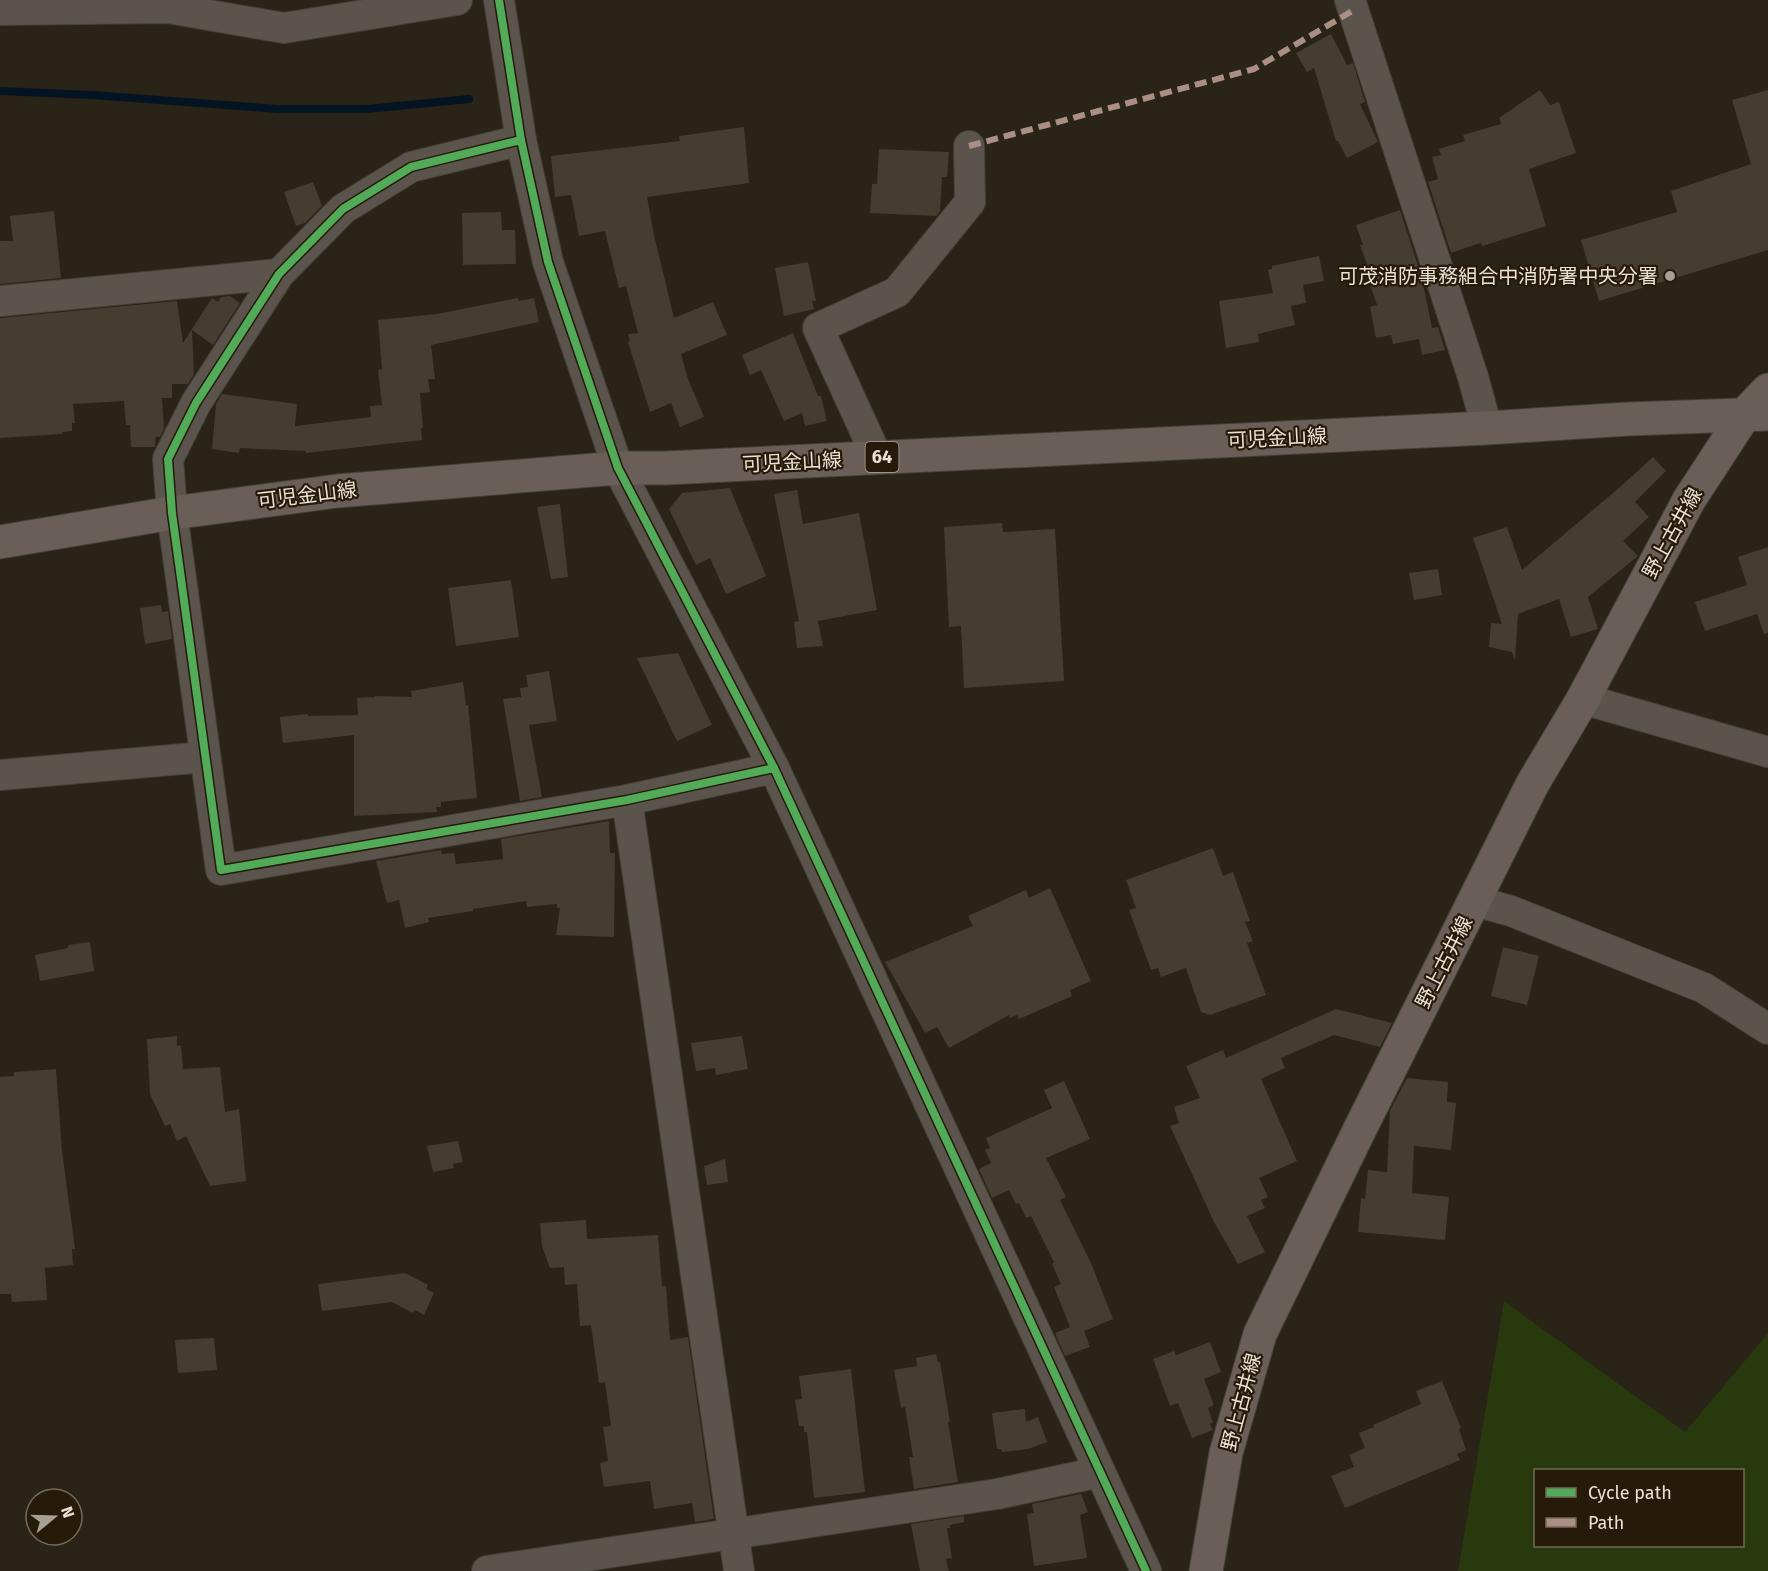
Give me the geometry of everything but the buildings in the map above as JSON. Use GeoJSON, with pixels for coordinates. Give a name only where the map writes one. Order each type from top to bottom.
{"type":"FeatureCollection","features":[{"type":"Feature","properties":{"kind":"main road","name":"野上古井線"},"geometry":{"type":"LineString","coordinates":[[1206,1571],[1226,1453],[1260,1334],[1533,783],[1583,699],[1689,500],[1757,414],[1768,390]]}},
{"type":"Feature","properties":{"kind":"main road","name":"可児金山線"},"geometry":{"type":"LineString","coordinates":[[0,542],[172,513],[337,491],[618,468],[666,468],[1757,414]]}},
{"type":"Feature","properties":{"kind":"street"},"geometry":{"type":"LineString","coordinates":[[0,10],[168,8],[284,28],[457,0]]}},
{"type":"Feature","properties":{"kind":"street"},"geometry":{"type":"LineString","coordinates":[[499,0],[521,140],[548,262],[618,468],[774,768],[1146,1571]]}},
{"type":"Feature","properties":{"kind":"street"},"geometry":{"type":"LineString","coordinates":[[1358,3],[1487,428]]}},
{"type":"Feature","properties":{"kind":"street"},"geometry":{"type":"LineString","coordinates":[[521,140],[411,167],[343,209],[279,274],[196,403],[168,459],[172,513],[221,870],[627,800],[774,768]]}},
{"type":"Feature","properties":{"kind":"street"},"geometry":{"type":"LineString","coordinates":[[877,457],[818,328],[897,292],[970,202],[969,146]]}},
{"type":"Feature","properties":{"kind":"street"},"geometry":{"type":"LineString","coordinates":[[0,302],[279,274]]}},
{"type":"Feature","properties":{"kind":"street"},"geometry":{"type":"LineString","coordinates":[[1583,699],[1768,752]]}},
{"type":"Feature","properties":{"kind":"street"},"geometry":{"type":"LineString","coordinates":[[0,775],[205,757]]}},
{"type":"Feature","properties":{"kind":"street"},"geometry":{"type":"LineString","coordinates":[[627,800],[739,1571]]}},
{"type":"Feature","properties":{"kind":"street"},"geometry":{"type":"LineString","coordinates":[[1475,901],[1510,911],[1704,988],[1768,1029]]}},
{"type":"Feature","properties":{"kind":"street"},"geometry":{"type":"LineString","coordinates":[[487,1571],[997,1494],[1100,1472]]}},
{"type":"Feature","properties":{"kind":"green space"},"geometry":{"type":"Polygon","coordinates":[[[1504,1301],[1685,1432],[1768,1333],[1768,1571],[1458,1571],[1504,1301]]]}},
{"type":"Feature","properties":{"kind":"waterway"},"geometry":{"type":"LineString","coordinates":[[0,91],[92,95],[278,109],[367,109],[469,99]]}},
{"type":"Feature","properties":{"kind":"marked path"},"geometry":{"type":"LineString","coordinates":[[969,146],[1254,69],[1354,10]]}},
{"type":"Feature","properties":{"kind":"cycle path"},"geometry":{"type":"LineString","coordinates":[[499,0],[521,140],[548,262],[618,468],[774,768],[1146,1571]]}},
{"type":"Feature","properties":{"kind":"cycle path"},"geometry":{"type":"LineString","coordinates":[[521,140],[411,167],[343,209],[279,274],[196,403],[168,459],[172,513],[221,870],[627,800],[774,768]]}},
{"type":"Feature","properties":{"kind":"place","name":"可茂消防事務組合中消防署中央分署"},"geometry":{"type":"Point","coordinates":[1670,276]}}]}
